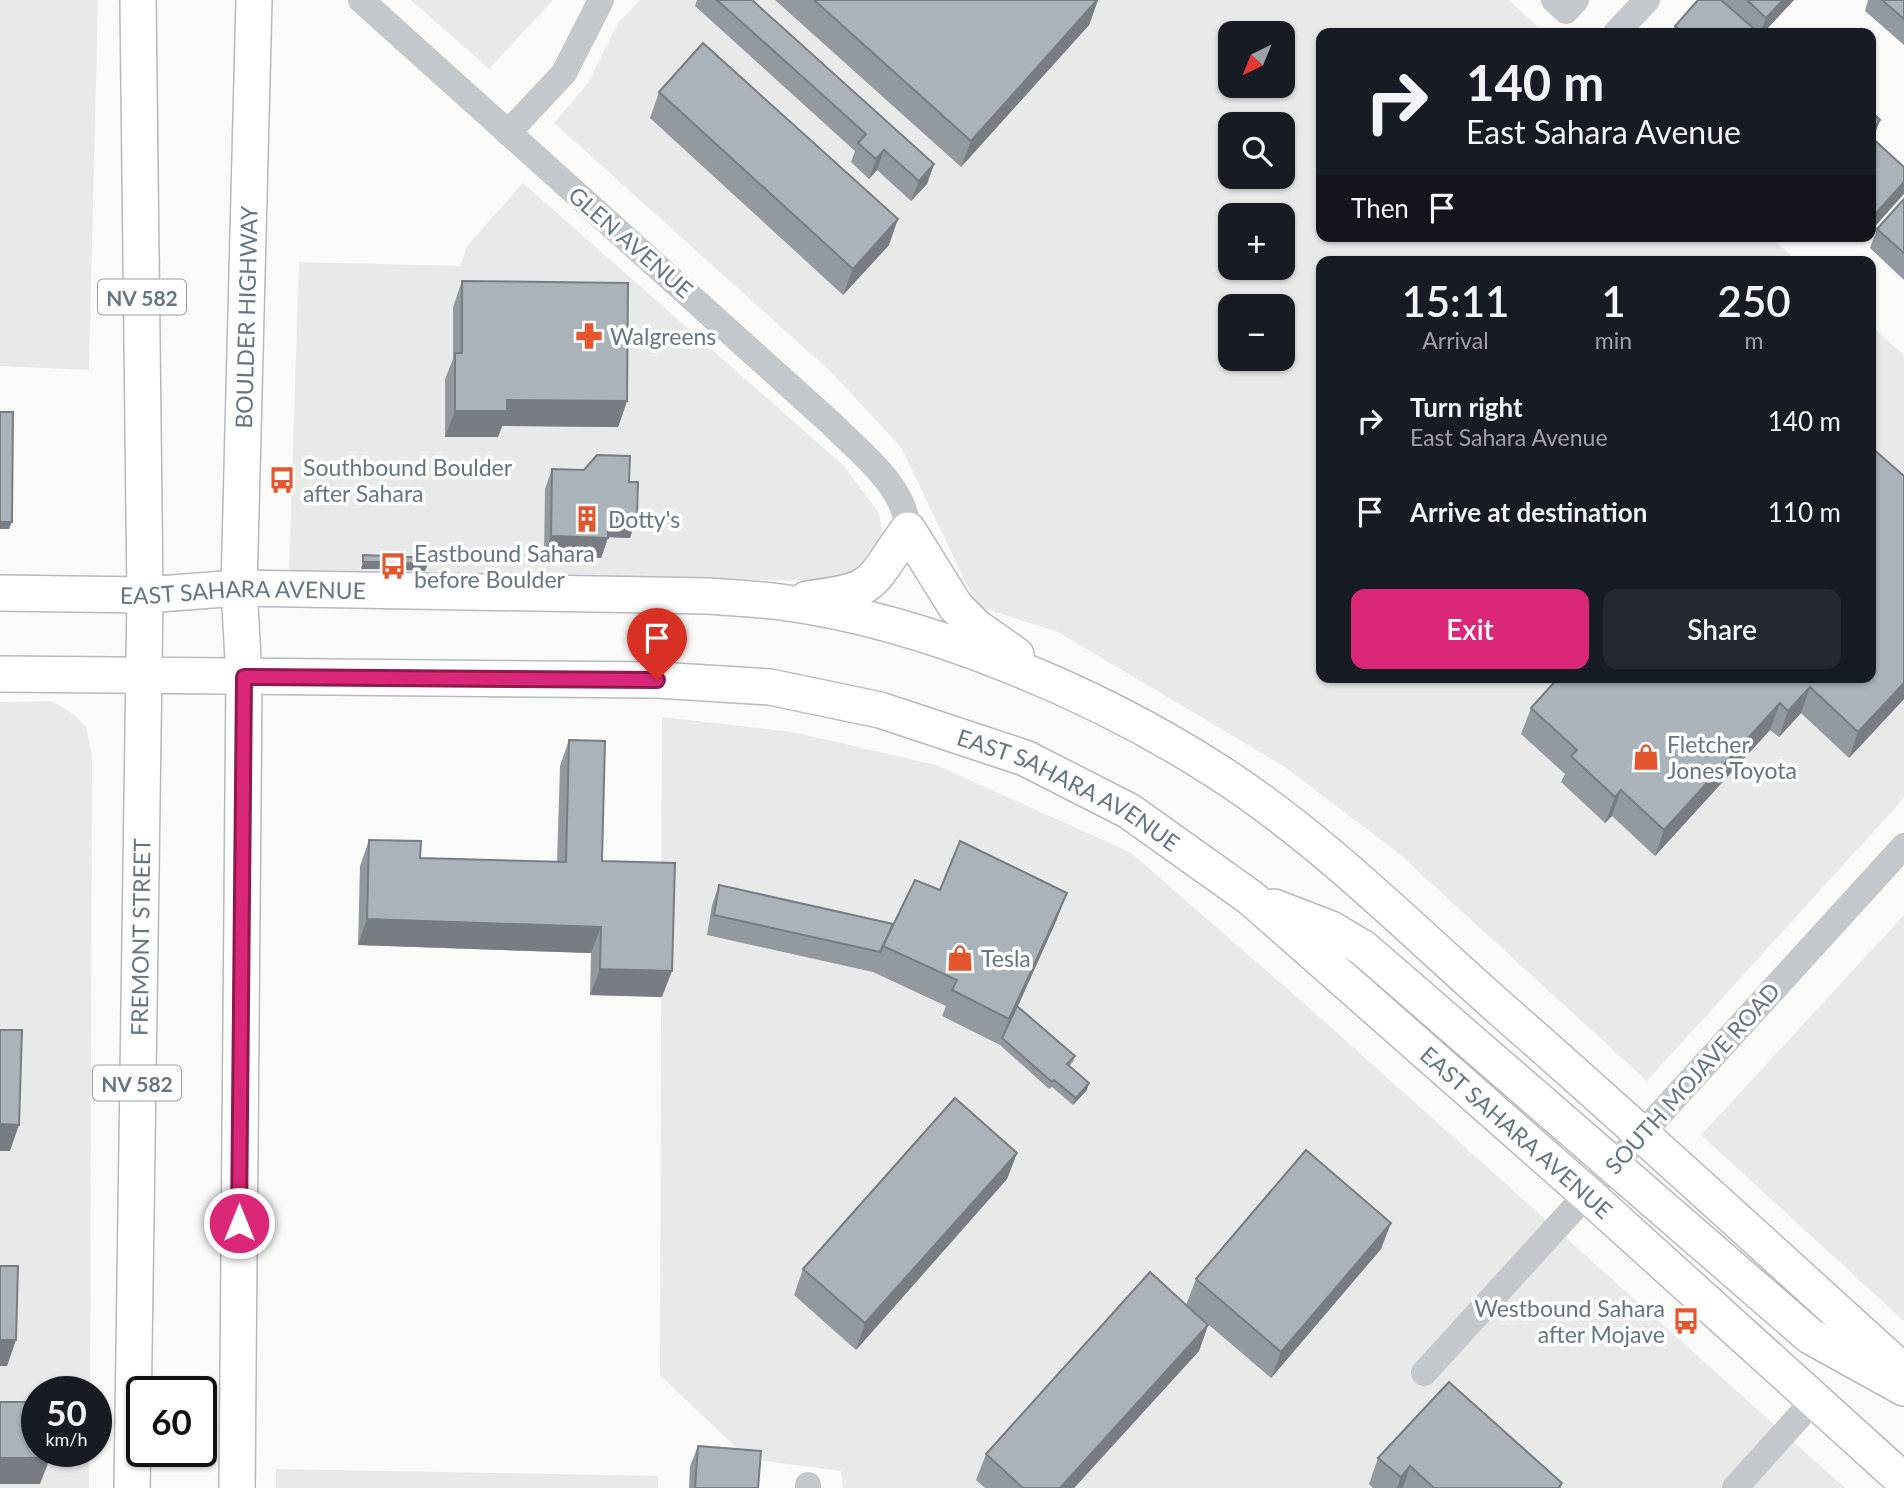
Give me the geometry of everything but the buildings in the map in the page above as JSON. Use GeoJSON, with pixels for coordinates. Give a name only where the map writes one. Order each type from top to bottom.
{"type":"FeatureCollection","features":[{"type":"Feature","properties":{"kind":"main road","name":"NV 582"},"geometry":{"type":"LineString","coordinates":[[138,0],[145,595]]}},
{"type":"Feature","properties":{"kind":"main road","name":"BOULDER HIGHWAY"},"geometry":{"type":"LineString","coordinates":[[244,677],[239,588],[254,0]]}},
{"type":"Feature","properties":{"kind":"main road"},"geometry":{"type":"LineString","coordinates":[[782,602],[827,597],[864,587],[883,569],[908,530],[946,594],[966,618],[1062,688]]}},
{"type":"Feature","properties":{"kind":"main road","name":"EAST SAHARA AVENUE"},"geometry":{"type":"LineString","coordinates":[[0,593],[145,595],[239,588],[708,596],[782,602],[898,629],[984,656],[1062,688],[1166,740],[1217,771],[1261,803],[1351,876],[1904,1371]]}},
{"type":"Feature","properties":{"kind":"main road","name":"FREMONT STREET"},"geometry":{"type":"LineString","coordinates":[[132,1488],[145,595]]}},
{"type":"Feature","properties":{"kind":"main road","name":"EAST SAHARA AVENUE"},"geometry":{"type":"LineString","coordinates":[[0,674],[142,678],[667,680],[770,687],[880,710],[1051,770],[1129,811],[1251,898],[1587,1194],[1904,1481]]}},
{"type":"Feature","properties":{"kind":"main road"},"geometry":{"type":"LineString","coordinates":[[237,1488],[244,677]]}},
{"type":"Feature","properties":{"kind":"main road"},"geometry":{"type":"LineString","coordinates":[[1251,898],[1331,929],[1363,948],[1810,1336],[1843,1357],[1904,1388]]}},
{"type":"Feature","properties":{"kind":"street","name":"GLEN AVENUE"},"geometry":{"type":"LineString","coordinates":[[361,0],[832,424],[892,488],[900,501],[908,530]]}},
{"type":"Feature","properties":{"kind":"street"},"geometry":{"type":"LineString","coordinates":[[508,133],[564,73],[601,0]]}},
{"type":"Feature","properties":{"kind":"street"},"geometry":{"type":"LineString","coordinates":[[1621,28],[1647,0]]}},
{"type":"Feature","properties":{"kind":"street","name":"SOUTH MOJAVE ROAD"},"geometry":{"type":"LineString","coordinates":[[1424,1373],[1904,846]]}},
{"type":"Feature","properties":{"kind":"street"},"geometry":{"type":"LineString","coordinates":[[1735,1488],[1814,1400]]}},
{"type":"Feature","properties":{"kind":"shaded area"},"geometry":{"type":"Polygon","coordinates":[[[0,0],[98,0],[89,370],[0,366],[0,0]]]}},
{"type":"Feature","properties":{"kind":"shaded area"},"geometry":{"type":"Polygon","coordinates":[[[411,0],[553,0],[489,69],[411,0]]]}},
{"type":"Feature","properties":{"kind":"shaded area"},"geometry":{"type":"Polygon","coordinates":[[[640,0],[1509,0],[1540,28],[1316,28],[1316,242],[1776,242],[1792,256],[1316,256],[1316,683],[1876,683],[1876,330],[1904,355],[1904,798],[1647,1081],[1397,852],[1285,767],[1058,632],[977,606],[901,447],[830,371],[554,123],[588,83],[618,23],[640,0]]]}},
{"type":"Feature","properties":{"kind":"shaded area"},"geometry":{"type":"Polygon","coordinates":[[[523,183],[843,465],[879,513],[884,541],[872,555],[845,576],[815,581],[289,571],[299,262],[460,266],[467,246],[523,183]]]}},
{"type":"Feature","properties":{"kind":"shaded area"},"geometry":{"type":"Polygon","coordinates":[[[51,701],[75,715],[86,727],[92,755],[90,1376],[21,1376],[21,1467],[89,1467],[89,1488],[0,1488],[0,702],[51,701]]]}},
{"type":"Feature","properties":{"kind":"shaded area"},"geometry":{"type":"Polygon","coordinates":[[[662,717],[793,732],[936,765],[1130,852],[1315,1013],[1845,1488],[843,1488],[841,1471],[748,1459],[660,1375],[662,717]]]}},
{"type":"Feature","properties":{"kind":"shaded area"},"geometry":{"type":"Polygon","coordinates":[[[1904,915],[1904,1321],[1701,1135],[1904,915]]]}},
{"type":"Feature","properties":{"kind":"shaded area"},"geometry":{"type":"Polygon","coordinates":[[[276,1469],[658,1476],[658,1488],[276,1488],[276,1469]]]}},
{"type":"Feature","properties":{"kind":"place","name":"Walgreens"},"geometry":{"type":"Point","coordinates":[589,336]}},
{"type":"Feature","properties":{"kind":"place","name":"Southbound Boulder after Sahara"},"geometry":{"type":"Point","coordinates":[282,480]}},
{"type":"Feature","properties":{"kind":"place","name":"Dotty's"},"geometry":{"type":"Point","coordinates":[587,519]}},
{"type":"Feature","properties":{"kind":"place","name":"Eastbound Sahara before Boulder"},"geometry":{"type":"Point","coordinates":[393,566]}},
{"type":"Feature","properties":{"kind":"place","name":"Fletcher Jones Toyota"},"geometry":{"type":"Point","coordinates":[1646,757]}},
{"type":"Feature","properties":{"kind":"place","name":"Tesla"},"geometry":{"type":"Point","coordinates":[960,958]}},
{"type":"Feature","properties":{"kind":"place","name":"Westbound Sahara after Mojave"},"geometry":{"type":"Point","coordinates":[1686,1321]}},
{"type":"Feature","properties":{"kind":"route"},"geometry":{"type":"LineString","coordinates":[[239,1223],[244,677],[657,680]]}}]}
